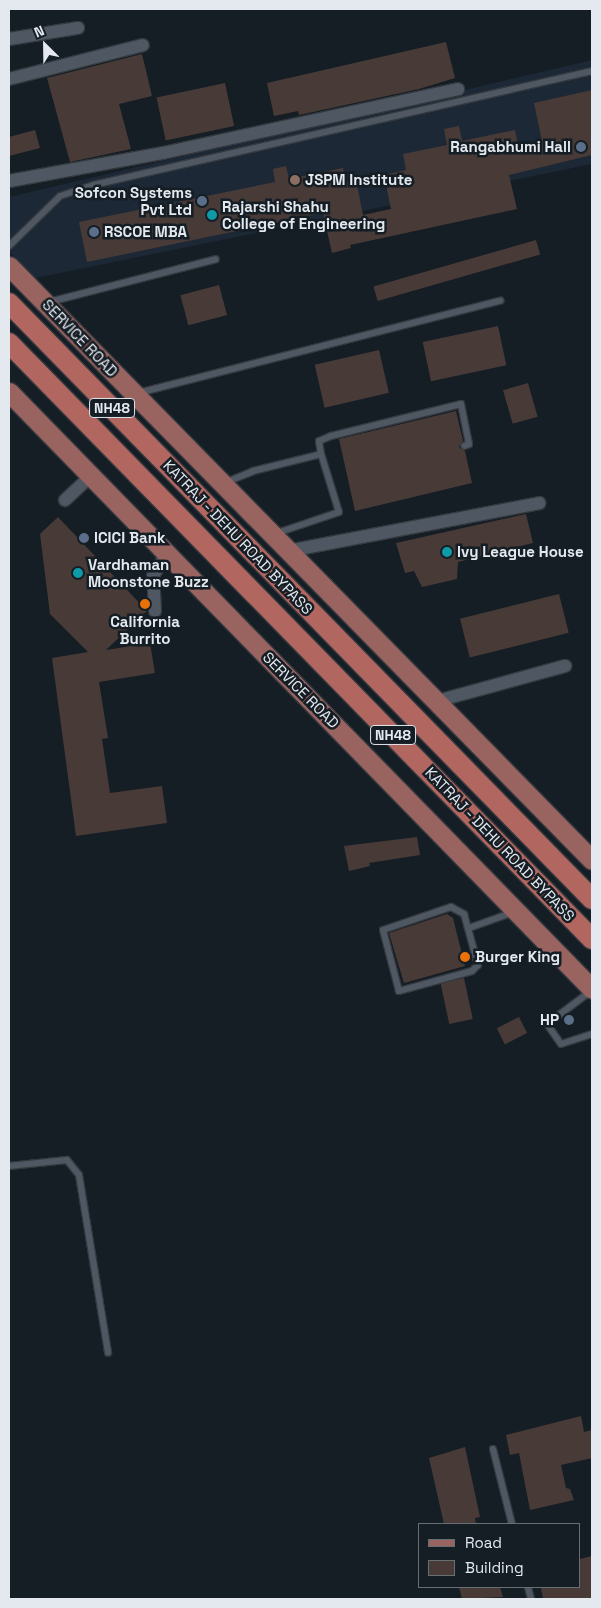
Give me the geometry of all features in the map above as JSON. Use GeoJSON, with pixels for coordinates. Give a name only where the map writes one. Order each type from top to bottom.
{"type":"FeatureCollection","features":[{"type":"Feature","properties":{"kind":"highway","name":"KATRAJ - DEHU ROAD BYPASS"},"geometry":{"type":"LineString","coordinates":[[9,303],[592,899]]}},
{"type":"Feature","properties":{"kind":"highway","name":"KATRAJ - DEHU ROAD BYPASS"},"geometry":{"type":"LineString","coordinates":[[9,343],[592,939]]}},
{"type":"Feature","properties":{"kind":"main road","name":"SERVICE ROAD"},"geometry":{"type":"LineString","coordinates":[[9,266],[592,860]]}},
{"type":"Feature","properties":{"kind":"main road","name":"SERVICE ROAD"},"geometry":{"type":"LineString","coordinates":[[9,392],[518,910],[592,989]]}},
{"type":"Feature","properties":{"kind":"street"},"geometry":{"type":"LineString","coordinates":[[9,39],[78,28]]}},
{"type":"Feature","properties":{"kind":"street"},"geometry":{"type":"LineString","coordinates":[[9,79],[143,45]]}},
{"type":"Feature","properties":{"kind":"street"},"geometry":{"type":"LineString","coordinates":[[9,181],[163,153],[458,88]]}},
{"type":"Feature","properties":{"kind":"street"},"geometry":{"type":"LineString","coordinates":[[65,500],[91,476]]}},
{"type":"Feature","properties":{"kind":"street"},"geometry":{"type":"LineString","coordinates":[[283,545],[540,502]]}},
{"type":"Feature","properties":{"kind":"street"},"geometry":{"type":"LineString","coordinates":[[155,610],[153,576],[167,553]]}},
{"type":"Feature","properties":{"kind":"street"},"geometry":{"type":"LineString","coordinates":[[437,701],[565,666]]}},
{"type":"Feature","properties":{"kind":"lane"},"geometry":{"type":"LineString","coordinates":[[9,246],[60,196],[93,186],[592,71]]}},
{"type":"Feature","properties":{"kind":"lane"},"geometry":{"type":"LineString","coordinates":[[46,303],[216,258]]}},
{"type":"Feature","properties":{"kind":"lane"},"geometry":{"type":"LineString","coordinates":[[134,394],[500,301]]}},
{"type":"Feature","properties":{"kind":"lane"},"geometry":{"type":"LineString","coordinates":[[283,545],[283,531],[339,512],[321,454],[319,441],[331,436],[461,404],[470,444],[464,446]]}},
{"type":"Feature","properties":{"kind":"lane"},"geometry":{"type":"LineString","coordinates":[[223,484],[253,471],[321,454]]}},
{"type":"Feature","properties":{"kind":"lane"},"geometry":{"type":"LineString","coordinates":[[451,907],[464,914],[469,928],[478,965],[476,969],[397,990],[382,936],[386,927],[451,907]]}},
{"type":"Feature","properties":{"kind":"lane"},"geometry":{"type":"LineString","coordinates":[[469,928],[518,910]]}},
{"type":"Feature","properties":{"kind":"lane"},"geometry":{"type":"LineString","coordinates":[[592,989],[548,1024],[561,1044],[592,1034]]}},
{"type":"Feature","properties":{"kind":"lane"},"geometry":{"type":"LineString","coordinates":[[9,1166],[67,1160],[78,1175],[108,1353]]}},
{"type":"Feature","properties":{"kind":"lane"},"geometry":{"type":"LineString","coordinates":[[493,1449],[512,1523]]}},
{"type":"Feature","properties":{"kind":"shaded area","name":"JSPM Institute"},"geometry":{"type":"Polygon","coordinates":[[[592,60],[592,164],[36,278],[9,252],[9,197],[592,60]]]}},
{"type":"Feature","properties":{"kind":"building"},"geometry":{"type":"Polygon","coordinates":[[[446,42],[455,78],[419,89],[299,115],[298,111],[274,116],[267,83],[446,42]]]}},
{"type":"Feature","properties":{"kind":"building"},"geometry":{"type":"Polygon","coordinates":[[[142,54],[152,96],[119,104],[131,149],[70,162],[47,78],[142,54]]]}},
{"type":"Feature","properties":{"kind":"building"},"geometry":{"type":"Polygon","coordinates":[[[225,83],[234,126],[166,141],[157,98],[225,83]]]}},
{"type":"Feature","properties":{"kind":"building"},"geometry":{"type":"Polygon","coordinates":[[[592,90],[592,155],[509,175],[517,209],[350,245],[351,248],[332,253],[323,213],[87,262],[79,222],[275,182],[273,169],[286,166],[289,179],[343,168],[346,182],[356,180],[363,215],[391,209],[384,175],[406,170],[403,154],[447,145],[444,129],[459,126],[462,141],[515,130],[518,146],[542,141],[534,103],[592,90]]]}},
{"type":"Feature","properties":{"kind":"building"},"geometry":{"type":"Polygon","coordinates":[[[35,130],[40,148],[9,156],[9,137],[35,130]]]}},
{"type":"Feature","properties":{"kind":"building"},"geometry":{"type":"Polygon","coordinates":[[[536,240],[540,254],[378,301],[374,287],[536,240]]]}},
{"type":"Feature","properties":{"kind":"building"},"geometry":{"type":"Polygon","coordinates":[[[219,285],[227,315],[188,325],[180,295],[219,285]]]}},
{"type":"Feature","properties":{"kind":"building"},"geometry":{"type":"Polygon","coordinates":[[[498,326],[506,365],[431,381],[423,342],[498,326]]]}},
{"type":"Feature","properties":{"kind":"building"},"geometry":{"type":"Polygon","coordinates":[[[379,350],[389,393],[325,408],[315,365],[379,350]]]}},
{"type":"Feature","properties":{"kind":"building"},"geometry":{"type":"Polygon","coordinates":[[[528,383],[538,417],[513,424],[503,390],[528,383]]]}},
{"type":"Feature","properties":{"kind":"building"},"geometry":{"type":"Polygon","coordinates":[[[456,411],[463,441],[459,447],[465,451],[472,483],[355,511],[339,439],[456,411]]]}},
{"type":"Feature","properties":{"kind":"building","name":"Ivy League House"},"geometry":{"type":"Polygon","coordinates":[[[526,514],[533,543],[458,562],[457,579],[422,587],[414,571],[405,573],[396,543],[526,514]]]}},
{"type":"Feature","properties":{"kind":"building"},"geometry":{"type":"Polygon","coordinates":[[[58,517],[147,611],[106,650],[150,643],[155,673],[99,682],[108,738],[102,739],[110,793],[162,786],[167,823],[76,836],[52,658],[88,652],[50,614],[40,534],[58,517]]]}},
{"type":"Feature","properties":{"kind":"building"},"geometry":{"type":"Polygon","coordinates":[[[559,594],[569,633],[470,657],[460,619],[559,594]]]}},
{"type":"Feature","properties":{"kind":"building"},"geometry":{"type":"Polygon","coordinates":[[[417,837],[420,855],[369,863],[370,866],[349,871],[344,846],[417,837]]]}},
{"type":"Feature","properties":{"kind":"building"},"geometry":{"type":"Polygon","coordinates":[[[447,914],[453,918],[465,966],[404,983],[389,933],[447,914]]]}},
{"type":"Feature","properties":{"kind":"building"},"geometry":{"type":"Polygon","coordinates":[[[464,978],[473,1019],[449,1024],[441,983],[464,978]]]}},
{"type":"Feature","properties":{"kind":"building"},"geometry":{"type":"Polygon","coordinates":[[[519,1017],[527,1033],[505,1044],[497,1028],[519,1017]]]}},
{"type":"Feature","properties":{"kind":"building"},"geometry":{"type":"Polygon","coordinates":[[[581,1416],[584,1432],[592,1430],[592,1458],[561,1465],[566,1488],[570,1489],[574,1500],[530,1510],[519,1453],[510,1455],[506,1435],[581,1416]]]}},
{"type":"Feature","properties":{"kind":"building"},"geometry":{"type":"Polygon","coordinates":[[[465,1447],[480,1517],[475,1518],[476,1523],[444,1523],[429,1458],[465,1447]]]}},
{"type":"Feature","properties":{"kind":"building"},"geometry":{"type":"Polygon","coordinates":[[[592,1556],[592,1599],[543,1599],[541,1588],[581,1588],[581,1559],[592,1556]]]}},
{"type":"Feature","properties":{"kind":"building"},"geometry":{"type":"Polygon","coordinates":[[[459,1588],[500,1588],[503,1597],[462,1599],[459,1588]]]}},
{"type":"Feature","properties":{"kind":"place","name":"Rangabhumi Hall"},"geometry":{"type":"Point","coordinates":[581,147]}},
{"type":"Feature","properties":{"kind":"place","name":"JSPM Institute"},"geometry":{"type":"Point","coordinates":[295,180]}},
{"type":"Feature","properties":{"kind":"place","name":"Sofcon Systems Pvt Ltd"},"geometry":{"type":"Point","coordinates":[202,201]}},
{"type":"Feature","properties":{"kind":"place","name":"Rajarshi Shahu College of Engineering"},"geometry":{"type":"Point","coordinates":[212,215]}},
{"type":"Feature","properties":{"kind":"place","name":"RSCOE MBA"},"geometry":{"type":"Point","coordinates":[94,232]}},
{"type":"Feature","properties":{"kind":"place","name":"ICICI Bank"},"geometry":{"type":"Point","coordinates":[84,538]}},
{"type":"Feature","properties":{"kind":"place","name":"Ivy League House"},"geometry":{"type":"Point","coordinates":[447,552]}},
{"type":"Feature","properties":{"kind":"place","name":"Vardhaman Moonstone Buzz"},"geometry":{"type":"Point","coordinates":[78,573]}},
{"type":"Feature","properties":{"kind":"place","name":"California Burrito"},"geometry":{"type":"Point","coordinates":[145,604]}},
{"type":"Feature","properties":{"kind":"place","name":"Burger King"},"geometry":{"type":"Point","coordinates":[465,957]}},
{"type":"Feature","properties":{"kind":"place","name":"HP"},"geometry":{"type":"Point","coordinates":[569,1020]}}]}
